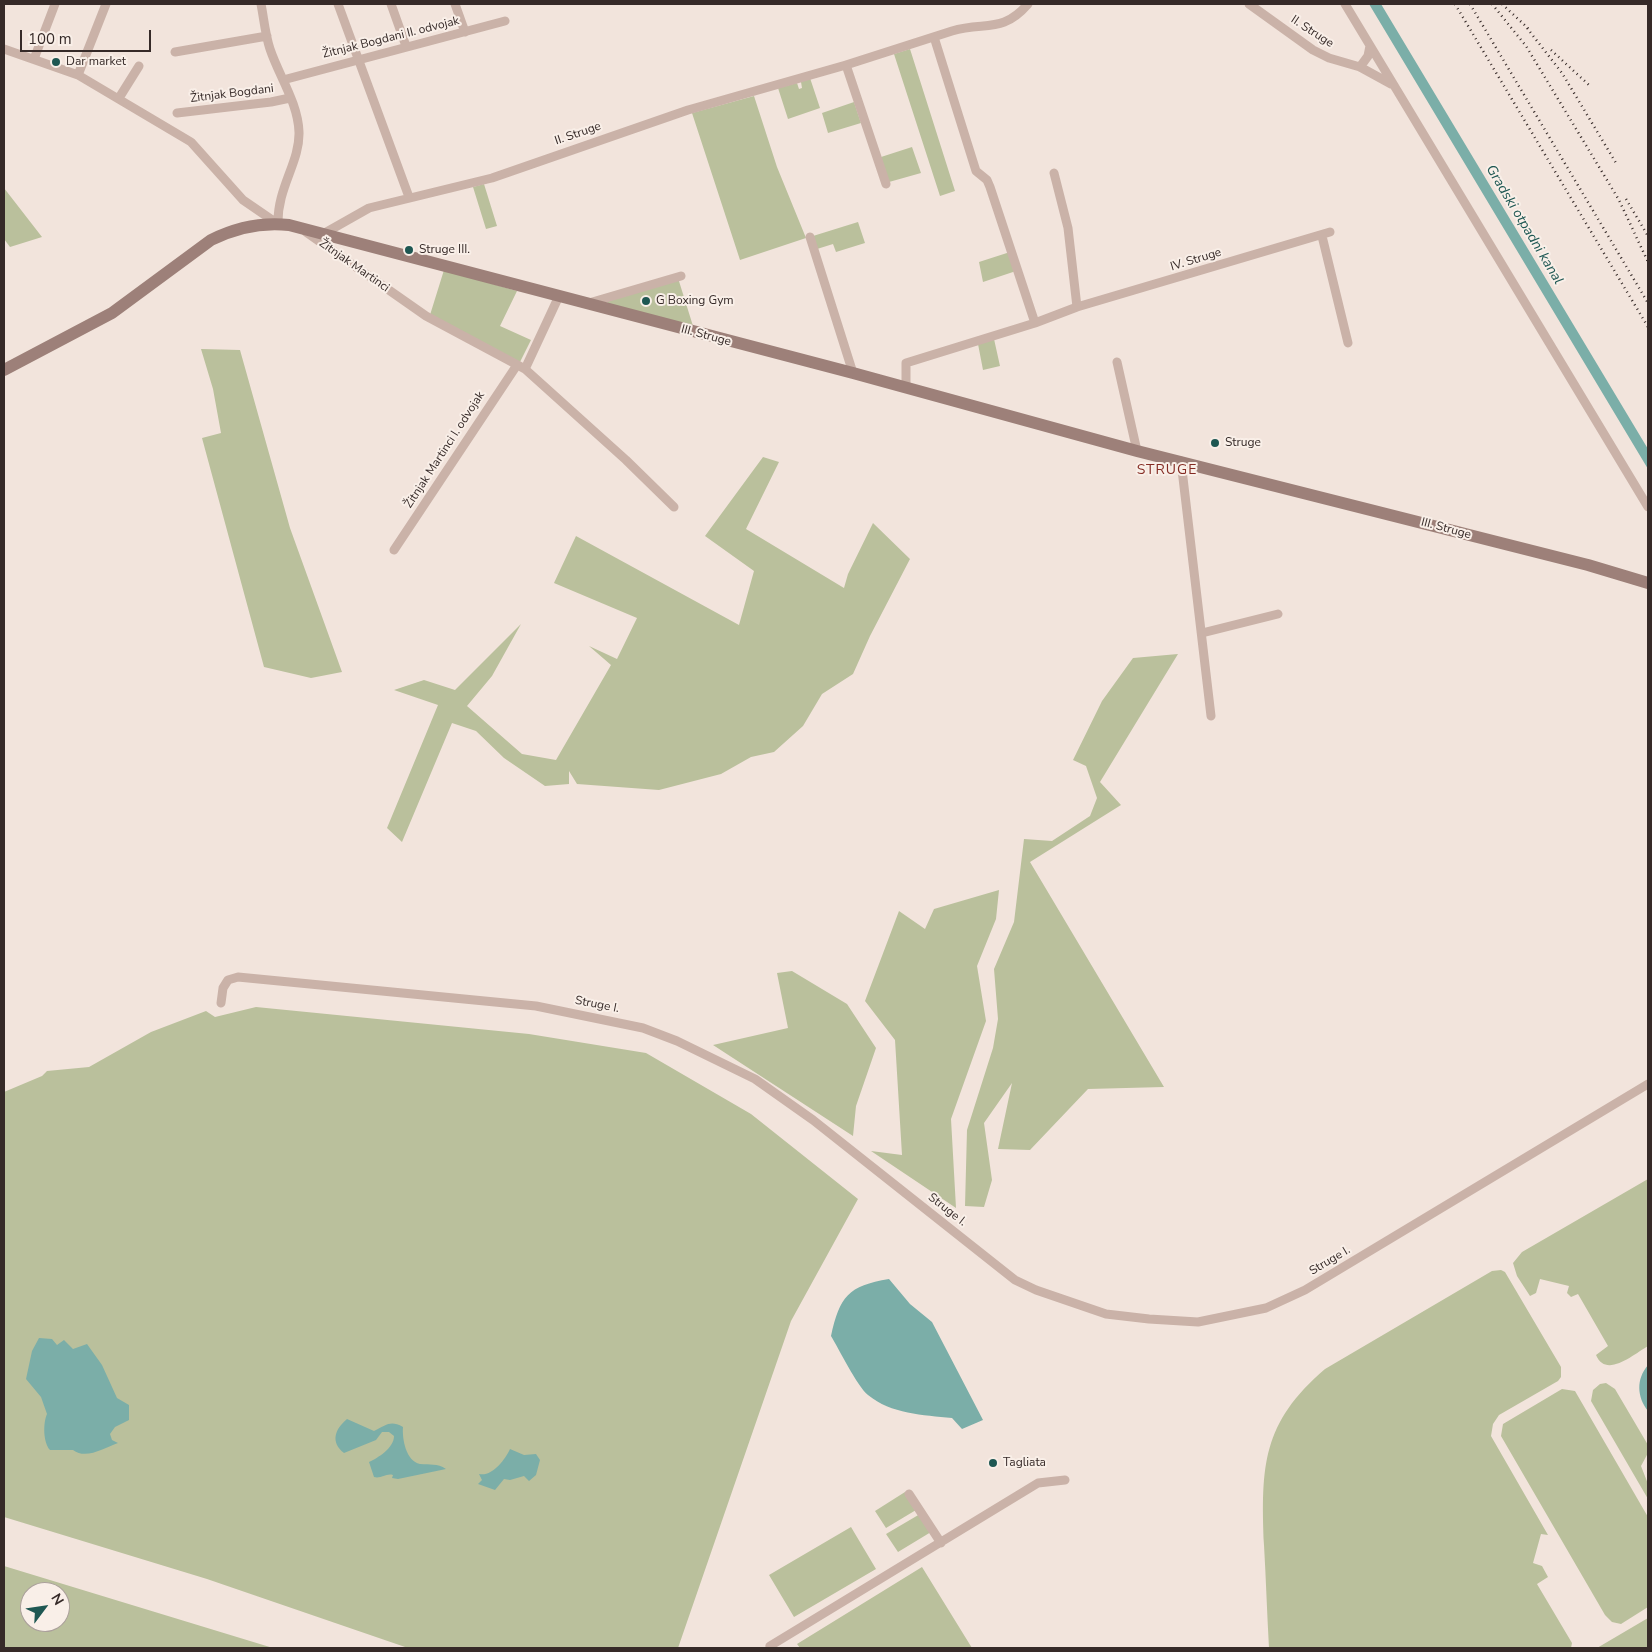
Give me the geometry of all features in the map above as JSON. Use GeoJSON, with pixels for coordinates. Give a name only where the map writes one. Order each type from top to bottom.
{"type":"FeatureCollection","features":[{"type":"Feature","properties":{"kind":"street"},"geometry":{"type":"LineString","coordinates":[[34,59],[55,4]]}},
{"type":"Feature","properties":{"kind":"street"},"geometry":{"type":"LineString","coordinates":[[78,75],[106,4]]}},
{"type":"Feature","properties":{"kind":"street","name":"Žitnjak Bogdani"},"geometry":{"type":"LineString","coordinates":[[262,4],[267,36],[298,124],[298,140],[279,201],[278,224]]}},
{"type":"Feature","properties":{"kind":"street"},"geometry":{"type":"LineString","coordinates":[[338,4],[409,197]]}},
{"type":"Feature","properties":{"kind":"street"},"geometry":{"type":"LineString","coordinates":[[391,4],[406,46]]}},
{"type":"Feature","properties":{"kind":"street"},"geometry":{"type":"LineString","coordinates":[[455,4],[465,32]]}},
{"type":"Feature","properties":{"kind":"street","name":"II. Struge"},"geometry":{"type":"LineString","coordinates":[[323,234],[369,208],[492,178],[688,110],[846,65],[969,26],[1000,25],[1014,18],[1028,4]]}},
{"type":"Feature","properties":{"kind":"street","name":"II. Struge"},"geometry":{"type":"LineString","coordinates":[[1249,4],[1313,50],[1329,58],[1360,67],[1392,84]]}},
{"type":"Feature","properties":{"kind":"street"},"geometry":{"type":"LineString","coordinates":[[1345,4],[1648,507]]}},
{"type":"Feature","properties":{"kind":"street","name":"Žitnjak Bogdani II. odvojak"},"geometry":{"type":"LineString","coordinates":[[283,80],[358,58],[465,32],[505,20]]}},
{"type":"Feature","properties":{"kind":"street"},"geometry":{"type":"LineString","coordinates":[[175,52],[267,36]]}},
{"type":"Feature","properties":{"kind":"street"},"geometry":{"type":"LineString","coordinates":[[934,37],[976,171],[987,180],[1035,323]]}},
{"type":"Feature","properties":{"kind":"street"},"geometry":{"type":"LineString","coordinates":[[1360,67],[1368,56],[1370,46]]}},
{"type":"Feature","properties":{"kind":"street"},"geometry":{"type":"LineString","coordinates":[[4,49],[78,75],[191,142],[239,196],[278,224]]}},
{"type":"Feature","properties":{"kind":"street"},"geometry":{"type":"LineString","coordinates":[[846,65],[886,184]]}},
{"type":"Feature","properties":{"kind":"street"},"geometry":{"type":"LineString","coordinates":[[119,98],[139,66]]}},
{"type":"Feature","properties":{"kind":"street","name":"Žitnjak Bogdani"},"geometry":{"type":"LineString","coordinates":[[177,113],[290,98]]}},
{"type":"Feature","properties":{"kind":"street"},"geometry":{"type":"LineString","coordinates":[[1054,173],[1068,228],[1077,307]]}},
{"type":"Feature","properties":{"kind":"street","name":"Žitnjak Martinci"},"geometry":{"type":"LineString","coordinates":[[4,370],[112,312],[210,240],[237,229],[278,224],[300,228],[426,316],[521,367],[626,460],[674,507]]}},
{"type":"Feature","properties":{"kind":"street","name":"III. Struge"},"geometry":{"type":"LineString","coordinates":[[300,228],[853,373],[1137,450],[1648,583]]}},
{"type":"Feature","properties":{"kind":"street","name":"IV. Struge"},"geometry":{"type":"LineString","coordinates":[[906,388],[906,363],[1035,323],[1077,307],[1326,234],[1348,343]]}},
{"type":"Feature","properties":{"kind":"street"},"geometry":{"type":"LineString","coordinates":[[810,237],[853,373]]}},
{"type":"Feature","properties":{"kind":"street"},"geometry":{"type":"LineString","coordinates":[[587,304],[681,276]]}},
{"type":"Feature","properties":{"kind":"street"},"geometry":{"type":"LineString","coordinates":[[521,367],[559,296]]}},
{"type":"Feature","properties":{"kind":"street"},"geometry":{"type":"LineString","coordinates":[[1117,362],[1137,450]]}},
{"type":"Feature","properties":{"kind":"street","name":"Žitnjak Martinci I. odvojak"},"geometry":{"type":"LineString","coordinates":[[394,550],[521,367]]}},
{"type":"Feature","properties":{"kind":"street"},"geometry":{"type":"LineString","coordinates":[[1181,461],[1211,716]]}},
{"type":"Feature","properties":{"kind":"street"},"geometry":{"type":"LineString","coordinates":[[1202,633],[1278,614]]}},
{"type":"Feature","properties":{"kind":"street","name":"Struge I."},"geometry":{"type":"LineString","coordinates":[[221,1003],[223,988],[228,980],[238,977],[536,1006],[643,1028],[686,1045],[755,1079],[813,1120],[1015,1280],[1076,1305],[1106,1314],[1198,1322],[1266,1308],[1305,1290],[1648,1084]]}},
{"type":"Feature","properties":{"kind":"street"},"geometry":{"type":"LineString","coordinates":[[771,1648],[770,1646],[1038,1484],[1065,1480]]}},
{"type":"Feature","properties":{"kind":"street"},"geometry":{"type":"LineString","coordinates":[[909,1494],[940,1543]]}},
{"type":"Feature","properties":{"kind":"green space"},"geometry":{"type":"Polygon","coordinates":[[[910,49],[955,191],[940,196],[894,54],[910,49]]]}},
{"type":"Feature","properties":{"kind":"green space"},"geometry":{"type":"Polygon","coordinates":[[[810,78],[820,108],[788,119],[778,88],[797,83],[799,89],[802,88],[801,82],[810,78]]]}},
{"type":"Feature","properties":{"kind":"green space"},"geometry":{"type":"Polygon","coordinates":[[[754,96],[777,167],[806,238],[740,260],[692,113],[754,96]]]}},
{"type":"Feature","properties":{"kind":"green space"},"geometry":{"type":"Polygon","coordinates":[[[854,102],[861,123],[828,133],[822,113],[854,102]]]}},
{"type":"Feature","properties":{"kind":"green space"},"geometry":{"type":"Polygon","coordinates":[[[912,147],[921,173],[889,182],[881,157],[912,147]]]}},
{"type":"Feature","properties":{"kind":"green space"},"geometry":{"type":"Polygon","coordinates":[[[484,184],[497,226],[486,229],[473,187],[484,184]]]}},
{"type":"Feature","properties":{"kind":"green space"},"geometry":{"type":"Polygon","coordinates":[[[4,188],[42,237],[10,247],[4,239],[4,188]]]}},
{"type":"Feature","properties":{"kind":"green space"},"geometry":{"type":"Polygon","coordinates":[[[858,222],[865,243],[836,252],[833,244],[817,249],[813,236],[858,222]]]}},
{"type":"Feature","properties":{"kind":"green space"},"geometry":{"type":"Polygon","coordinates":[[[1010,252],[1016,271],[983,282],[979,262],[1010,252]]]}},
{"type":"Feature","properties":{"kind":"green space"},"geometry":{"type":"Polygon","coordinates":[[[444,270],[517,291],[500,326],[531,340],[520,362],[430,315],[444,270]]]}},
{"type":"Feature","properties":{"kind":"green space","name":"G Boxing Gym"},"geometry":{"type":"Polygon","coordinates":[[[678,278],[693,326],[607,304],[608,299],[678,278]]]}},
{"type":"Feature","properties":{"kind":"green space"},"geometry":{"type":"Polygon","coordinates":[[[994,339],[1000,366],[983,370],[978,344],[994,339]]]}},
{"type":"Feature","properties":{"kind":"green space"},"geometry":{"type":"Polygon","coordinates":[[[201,349],[240,350],[290,528],[342,672],[311,678],[264,667],[202,438],[221,433],[213,389],[201,349]]]}},
{"type":"Feature","properties":{"kind":"green space"},"geometry":{"type":"Polygon","coordinates":[[[763,457],[779,462],[746,529],[844,588],[848,574],[873,523],[910,559],[870,636],[853,674],[822,694],[803,726],[774,752],[751,757],[721,774],[659,790],[577,784],[569,771],[569,784],[545,786],[504,758],[476,731],[452,723],[402,842],[387,828],[438,705],[394,690],[424,680],[455,690],[521,624],[492,676],[467,706],[522,754],[556,760],[611,665],[589,646],[617,659],[637,618],[554,583],[576,536],[739,625],[754,571],[705,536],[763,457]]]}},
{"type":"Feature","properties":{"kind":"green space"},"geometry":{"type":"Polygon","coordinates":[[[1178,654],[1100,782],[1121,805],[1030,862],[1164,1087],[1088,1089],[1030,1150],[998,1149],[1012,1083],[984,1123],[992,1180],[984,1207],[965,1206],[967,1130],[993,1048],[998,1019],[994,969],[1014,922],[1024,839],[1052,841],[1090,816],[1097,798],[1086,766],[1073,760],[1102,701],[1133,658],[1178,654]]]}},
{"type":"Feature","properties":{"kind":"green space"},"geometry":{"type":"Polygon","coordinates":[[[999,890],[996,919],[977,966],[986,1021],[951,1119],[956,1208],[871,1151],[902,1155],[895,1040],[865,1001],[899,911],[925,929],[934,909],[999,890]]]}},
{"type":"Feature","properties":{"kind":"green space"},"geometry":{"type":"Polygon","coordinates":[[[792,971],[847,1004],[876,1048],[856,1106],[853,1136],[713,1045],[788,1028],[777,973],[792,971]]]}},
{"type":"Feature","properties":{"kind":"green space"},"geometry":{"type":"Polygon","coordinates":[[[256,1007],[529,1034],[646,1053],[751,1114],[858,1199],[791,1321],[678,1648],[408,1648],[207,1579],[4,1517],[4,1092],[42,1076],[47,1071],[89,1067],[151,1032],[206,1011],[215,1017],[256,1007]]]}},
{"type":"Feature","properties":{"kind":"green space"},"geometry":{"type":"Polygon","coordinates":[[[1648,1179],[1648,1346],[1628,1359],[1613,1365],[1606,1365],[1596,1355],[1608,1346],[1578,1294],[1571,1297],[1567,1293],[1569,1286],[1540,1279],[1536,1293],[1530,1296],[1517,1276],[1513,1263],[1522,1252],[1648,1179]]]}},
{"type":"Feature","properties":{"kind":"green space"},"geometry":{"type":"Polygon","coordinates":[[[1501,1270],[1505,1272],[1561,1367],[1561,1377],[1558,1381],[1499,1415],[1493,1424],[1491,1436],[1548,1535],[1541,1534],[1533,1563],[1542,1566],[1548,1577],[1537,1584],[1572,1643],[1571,1648],[1269,1648],[1263,1492],[1265,1469],[1270,1448],[1277,1428],[1288,1408],[1325,1369],[1492,1271],[1501,1270]]]}},
{"type":"Feature","properties":{"kind":"green space"},"geometry":{"type":"Polygon","coordinates":[[[1606,1383],[1615,1389],[1648,1445],[1648,1453],[1641,1466],[1648,1484],[1648,1499],[1591,1401],[1593,1390],[1600,1384],[1606,1383]]]}},
{"type":"Feature","properties":{"kind":"green space"},"geometry":{"type":"Polygon","coordinates":[[[1562,1389],[1575,1391],[1648,1517],[1648,1607],[1621,1624],[1612,1622],[1605,1615],[1501,1436],[1503,1424],[1562,1389]]]}},
{"type":"Feature","properties":{"kind":"green space"},"geometry":{"type":"Polygon","coordinates":[[[905,1492],[916,1510],[886,1528],[875,1511],[905,1492]]]}},
{"type":"Feature","properties":{"kind":"green space"},"geometry":{"type":"Polygon","coordinates":[[[920,1514],[931,1532],[898,1552],[886,1534],[920,1514]]]}},
{"type":"Feature","properties":{"kind":"green space"},"geometry":{"type":"Polygon","coordinates":[[[851,1527],[876,1569],[794,1617],[769,1575],[851,1527]]]}},
{"type":"Feature","properties":{"kind":"green space"},"geometry":{"type":"Polygon","coordinates":[[[4,1566],[56,1582],[20,1582],[20,1632],[70,1632],[70,1586],[273,1648],[4,1648],[4,1566]]]}},
{"type":"Feature","properties":{"kind":"green space"},"geometry":{"type":"Polygon","coordinates":[[[922,1567],[972,1648],[800,1648],[797,1644],[922,1567]]]}},
{"type":"Feature","properties":{"kind":"green space"},"geometry":{"type":"Polygon","coordinates":[[[1648,1618],[1648,1648],[1597,1648],[1648,1618]]]}},
{"type":"Feature","properties":{"kind":"water"},"geometry":{"type":"Polygon","coordinates":[[[1369,4],[1381,4],[1648,449],[1648,469],[1369,4]]]}},
{"type":"Feature","properties":{"kind":"water"},"geometry":{"type":"Polygon","coordinates":[[[889,1279],[910,1304],[932,1322],[983,1420],[962,1429],[952,1418],[897,1410],[887,1406],[868,1395],[859,1384],[831,1336],[834,1322],[842,1302],[848,1295],[864,1285],[889,1279]]]}},
{"type":"Feature","properties":{"kind":"water"},"geometry":{"type":"Polygon","coordinates":[[[39,1338],[52,1339],[57,1345],[64,1340],[73,1349],[87,1344],[102,1365],[117,1398],[129,1405],[129,1420],[115,1427],[110,1434],[112,1440],[118,1443],[84,1454],[73,1450],[50,1450],[44,1432],[47,1414],[41,1397],[26,1379],[32,1351],[39,1338]]]}},
{"type":"Feature","properties":{"kind":"water"},"geometry":{"type":"Polygon","coordinates":[[[1648,1365],[1648,1411],[1644,1406],[1639,1388],[1641,1376],[1648,1365]]]}},
{"type":"Feature","properties":{"kind":"water"},"geometry":{"type":"Polygon","coordinates":[[[347,1419],[374,1431],[385,1425],[392,1424],[403,1427],[404,1443],[411,1459],[420,1464],[436,1465],[446,1469],[398,1479],[392,1478],[393,1475],[374,1477],[369,1462],[381,1455],[391,1445],[394,1436],[389,1432],[382,1432],[376,1440],[344,1453],[337,1444],[336,1436],[337,1431],[347,1419]]]}},
{"type":"Feature","properties":{"kind":"water"},"geometry":{"type":"Polygon","coordinates":[[[510,1449],[524,1455],[536,1454],[540,1460],[536,1475],[529,1481],[524,1476],[510,1480],[504,1479],[495,1490],[478,1484],[482,1480],[479,1474],[489,1473],[493,1470],[501,1463],[510,1449]]]}},
{"type":"Feature","properties":{"kind":"railway"},"geometry":{"type":"LineString","coordinates":[[1455,4],[1648,327]]}},
{"type":"Feature","properties":{"kind":"railway"},"geometry":{"type":"LineString","coordinates":[[1470,4],[1648,303]]}},
{"type":"Feature","properties":{"kind":"railway"},"geometry":{"type":"LineString","coordinates":[[1492,4],[1526,46],[1619,200],[1648,262]]}},
{"type":"Feature","properties":{"kind":"railway"},"geometry":{"type":"LineString","coordinates":[[1502,4],[1531,31]]}},
{"type":"Feature","properties":{"kind":"railway"},"geometry":{"type":"LineString","coordinates":[[1527,28],[1562,73],[1616,163]]}},
{"type":"Feature","properties":{"kind":"railway"},"geometry":{"type":"LineString","coordinates":[[1551,50],[1589,85]]}},
{"type":"Feature","properties":{"kind":"railway"},"geometry":{"type":"LineString","coordinates":[[1626,199],[1648,236]]}},
{"type":"Feature","properties":{"kind":"place","name":"Dar market"},"geometry":{"type":"Point","coordinates":[56,62]}},
{"type":"Feature","properties":{"kind":"place","name":"Struge III."},"geometry":{"type":"Point","coordinates":[409,250]}},
{"type":"Feature","properties":{"kind":"place","name":"G Boxing Gym"},"geometry":{"type":"Point","coordinates":[646,301]}},
{"type":"Feature","properties":{"kind":"place","name":"Struge"},"geometry":{"type":"Point","coordinates":[1215,443]}},
{"type":"Feature","properties":{"kind":"place","name":"Tagliata"},"geometry":{"type":"Point","coordinates":[993,1463]}},
{"type":"Feature","properties":{"kind":"district","name":"STRUGE"},"geometry":{"type":"Point","coordinates":[1167,471]}},
{"type":"Feature","properties":{"kind":"water label","name":"Gradski otpadni kanal"},"geometry":{"type":"Point","coordinates":[1524,225]}}]}
